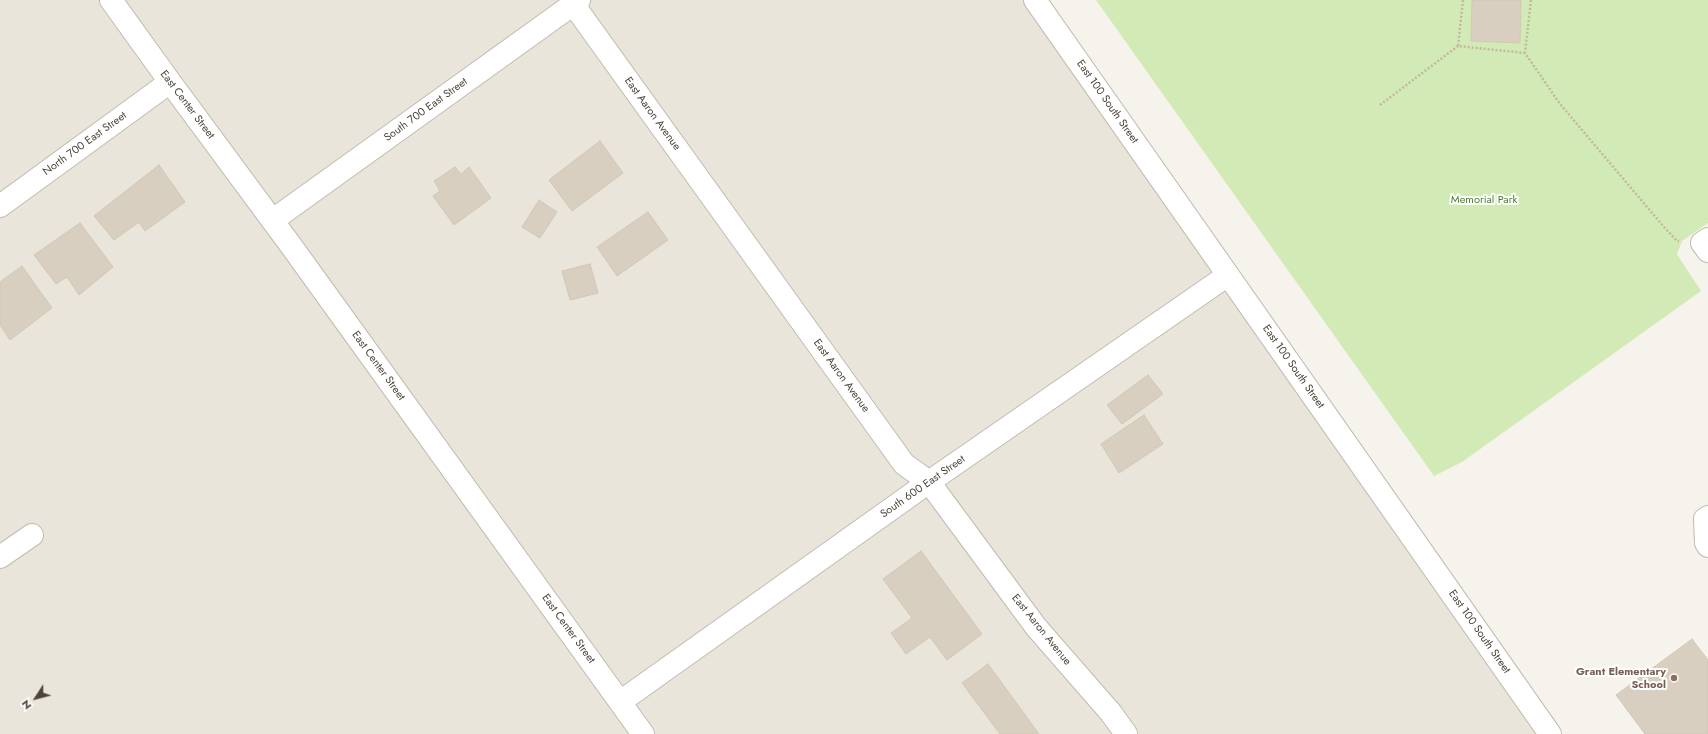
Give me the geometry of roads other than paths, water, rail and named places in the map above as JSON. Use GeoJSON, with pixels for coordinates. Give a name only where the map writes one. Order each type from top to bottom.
{"type":"FeatureCollection","features":[{"type":"Feature","properties":{"kind":"street","name":"East Center Street"},"geometry":{"type":"LineString","coordinates":[[111,0],[273,220],[643,734]]}},
{"type":"Feature","properties":{"kind":"street","name":"East 100 South Street"},"geometry":{"type":"LineString","coordinates":[[1035,0],[1550,734]]}},
{"type":"Feature","properties":{"kind":"street","name":"South 700 East Street"},"geometry":{"type":"LineString","coordinates":[[273,220],[576,2]]}},
{"type":"Feature","properties":{"kind":"street","name":"East Aaron Avenue"},"geometry":{"type":"LineString","coordinates":[[576,2],[904,464],[929,482],[1036,627],[1111,713],[1126,734]]}},
{"type":"Feature","properties":{"kind":"street","name":"North 700 East Street"},"geometry":{"type":"LineString","coordinates":[[0,206],[170,82]]}},
{"type":"Feature","properties":{"kind":"street","name":"South 600 East Street"},"geometry":{"type":"LineString","coordinates":[[620,702],[929,482],[1228,275]]}},
{"type":"Feature","properties":{"kind":"street"},"geometry":{"type":"LineString","coordinates":[[1708,517],[1705,519],[1706,543],[1708,546]]}},
{"type":"Feature","properties":{"kind":"street"},"geometry":{"type":"LineString","coordinates":[[0,557],[32,535]]}},
{"type":"Feature","properties":{"kind":"place","name":"Grant Elementary School"},"geometry":{"type":"Point","coordinates":[1674,678]}},
{"type":"Feature","properties":{"kind":"park label","name":"Memorial Park"},"geometry":{"type":"Point","coordinates":[1484,200]}}]}
